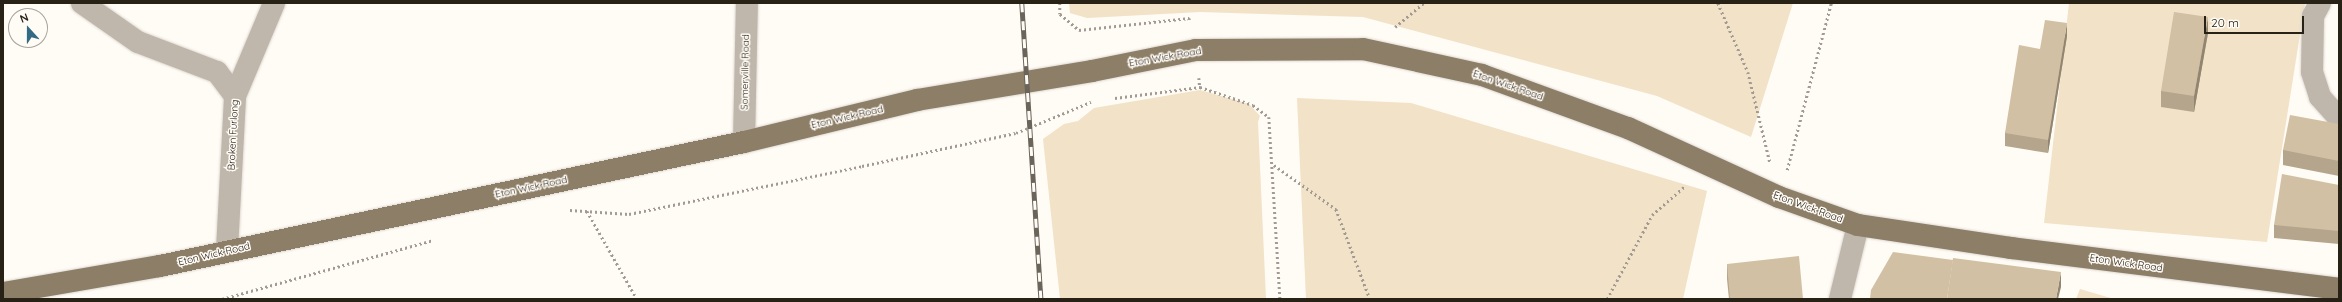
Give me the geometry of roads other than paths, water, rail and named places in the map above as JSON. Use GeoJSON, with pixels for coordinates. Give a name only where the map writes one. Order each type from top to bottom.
{"type":"FeatureCollection","features":[{"type":"Feature","properties":{"kind":"main road","name":"Eton Wick Road"},"geometry":{"type":"LineString","coordinates":[[3,293],[160,266],[227,250],[744,142],[917,100],[1092,71],[1196,50],[1363,49],[1482,75],[1628,128],[1779,197],[1858,225],[2019,249],[2339,289]]}},
{"type":"Feature","properties":{"kind":"street"},"geometry":{"type":"LineString","coordinates":[[82,3],[138,42],[217,72],[235,96]]}},
{"type":"Feature","properties":{"kind":"street","name":"Broken Furlong"},"geometry":{"type":"LineString","coordinates":[[227,250],[235,96],[274,3]]}},
{"type":"Feature","properties":{"kind":"street","name":"Somerville Road"},"geometry":{"type":"LineString","coordinates":[[744,142],[747,3]]}},
{"type":"Feature","properties":{"kind":"street"},"geometry":{"type":"LineString","coordinates":[[2320,3],[2313,16],[2312,72],[2320,97],[2339,118]]}},
{"type":"Feature","properties":{"kind":"street"},"geometry":{"type":"LineString","coordinates":[[1840,299],[1858,225]]}},
{"type":"Feature","properties":{"kind":"railway"},"geometry":{"type":"LineString","coordinates":[[1022,3],[1041,299]]}}]}
